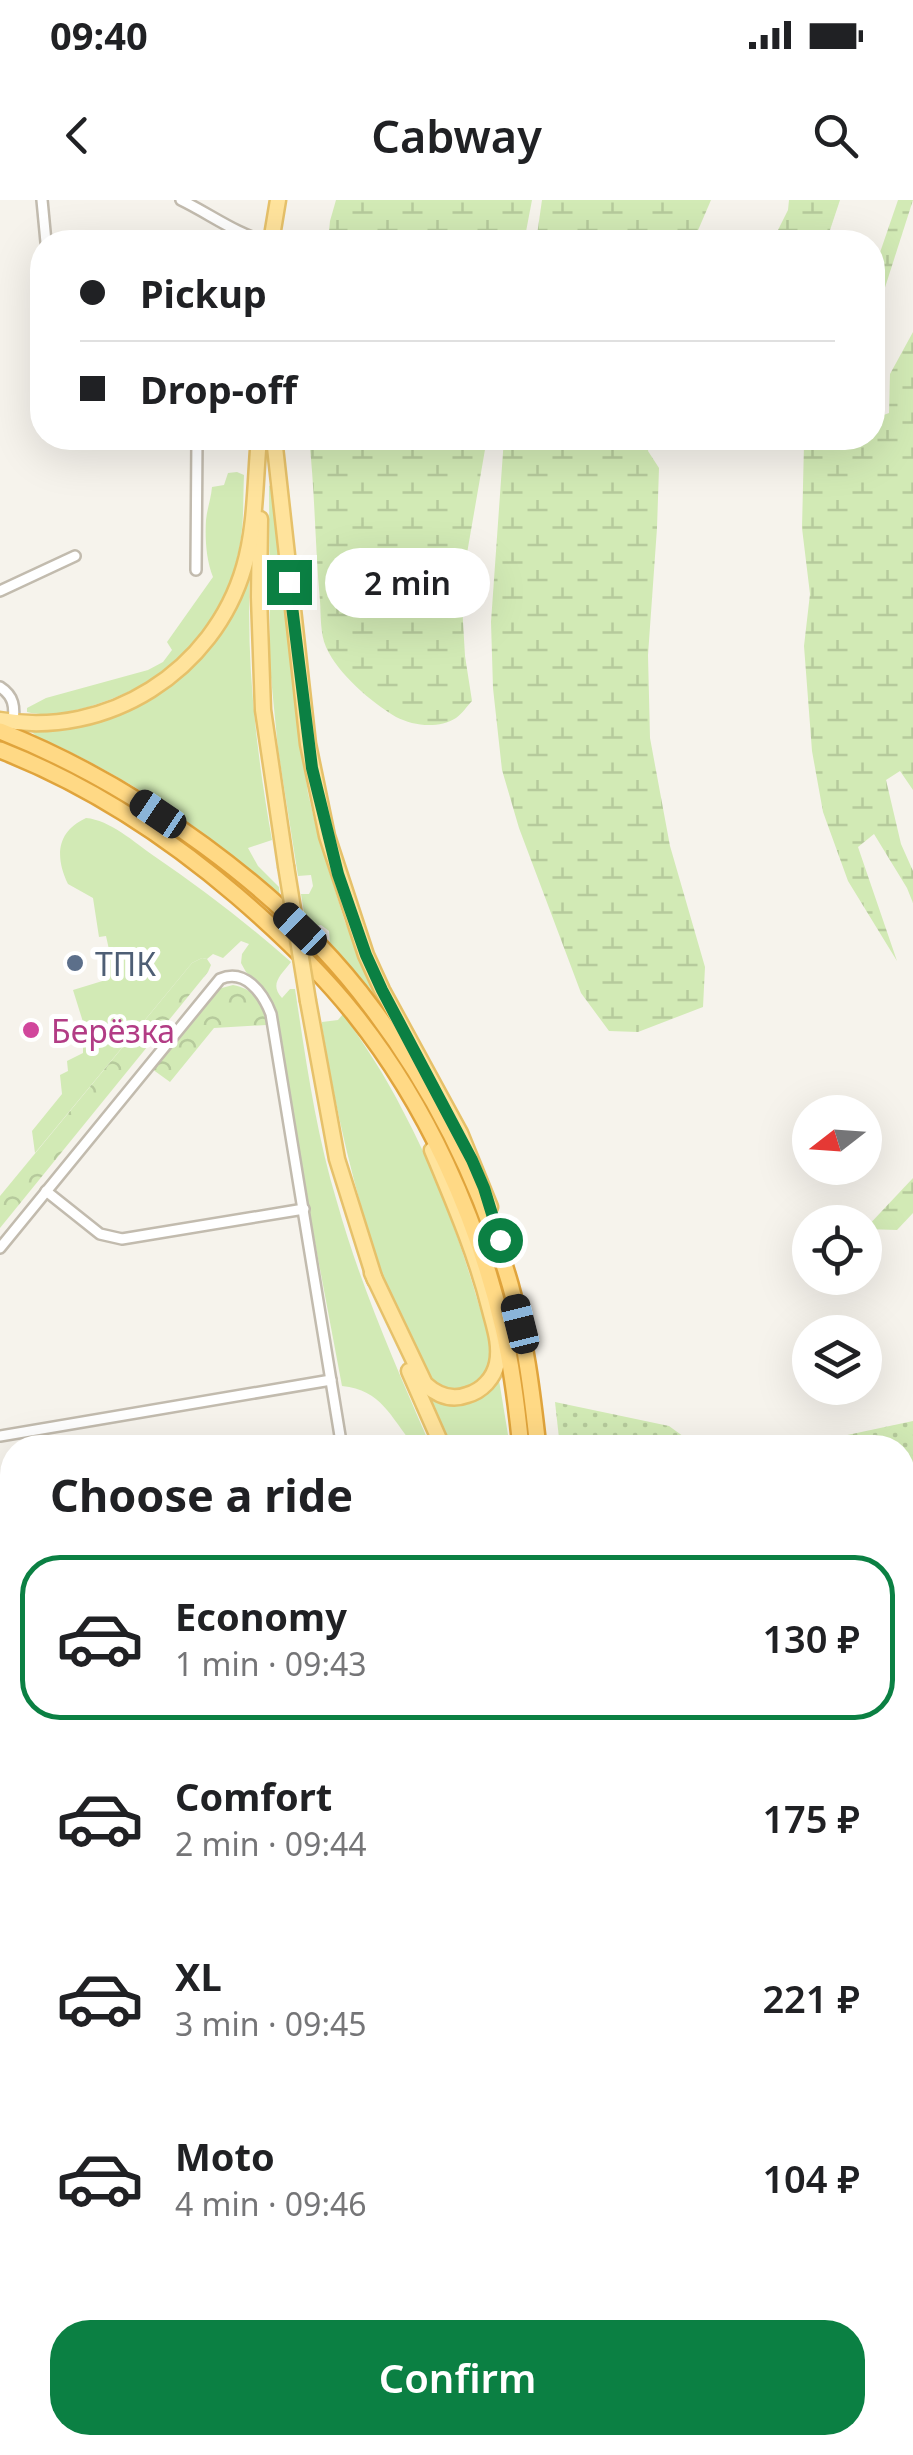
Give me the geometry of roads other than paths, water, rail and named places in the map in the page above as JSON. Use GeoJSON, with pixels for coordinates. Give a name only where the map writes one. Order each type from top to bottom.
{"type":"FeatureCollection","features":[{"type":"Feature","properties":{"kind":"highway"},"geometry":{"type":"LineString","coordinates":[[4,724],[140,802],[257,889],[344,973],[394,1038],[441,1114],[484,1210],[510,1286],[525,1352],[536,1435]]}},
{"type":"Feature","properties":{"kind":"highway"},"geometry":{"type":"LineString","coordinates":[[0,750],[68,780],[166,840],[217,879],[332,987],[379,1047],[437,1146],[489,1275],[508,1355],[519,1435]]}},
{"type":"Feature","properties":{"kind":"main road"},"geometry":{"type":"LineString","coordinates":[[272,230],[278,200]]}},
{"type":"Feature","properties":{"kind":"main road"},"geometry":{"type":"LineString","coordinates":[[4,724],[60,722],[107,711],[151,690],[194,657],[224,615],[244,567],[250,546],[259,450]]}},
{"type":"Feature","properties":{"kind":"main road"},"geometry":{"type":"LineString","coordinates":[[260,450],[260,667],[268,754],[308,1001],[337,1159],[372,1273],[438,1435]]}},
{"type":"Feature","properties":{"kind":"main road"},"geometry":{"type":"LineString","coordinates":[[275,450],[308,744],[327,836],[366,955],[460,1133],[484,1188],[510,1286]]}},
{"type":"Feature","properties":{"kind":"main road"},"geometry":{"type":"LineString","coordinates":[[372,1273],[426,1384],[442,1395],[456,1398],[472,1394],[487,1383],[496,1367],[498,1352],[486,1292],[412,1098]]}},
{"type":"Feature","properties":{"kind":"street"},"geometry":{"type":"LineString","coordinates":[[42,200],[45,230]]}},
{"type":"Feature","properties":{"kind":"street"},"geometry":{"type":"LineString","coordinates":[[181,200],[231,230]]}},
{"type":"Feature","properties":{"kind":"street"},"geometry":{"type":"LineString","coordinates":[[196,570],[198,450]]}},
{"type":"Feature","properties":{"kind":"street"},"geometry":{"type":"LineString","coordinates":[[0,590],[75,556]]}},
{"type":"Feature","properties":{"kind":"street"},"geometry":{"type":"LineString","coordinates":[[0,687],[8,692],[14,706],[4,724]]}},
{"type":"Feature","properties":{"kind":"street"},"geometry":{"type":"LineString","coordinates":[[0,1248],[220,979],[242,978],[260,993],[269,1008],[340,1435]]}},
{"type":"Feature","properties":{"kind":"street"},"geometry":{"type":"LineString","coordinates":[[46,1191],[100,1234],[122,1239],[304,1209]]}},
{"type":"Feature","properties":{"kind":"street"},"geometry":{"type":"LineString","coordinates":[[6,1435],[331,1380]]}},
{"type":"Feature","properties":{"kind":"place","name":"ТПК"},"geometry":{"type":"Point","coordinates":[75,963]}},
{"type":"Feature","properties":{"kind":"place","name":"Берёзка"},"geometry":{"type":"Point","coordinates":[31,1030]}}]}
